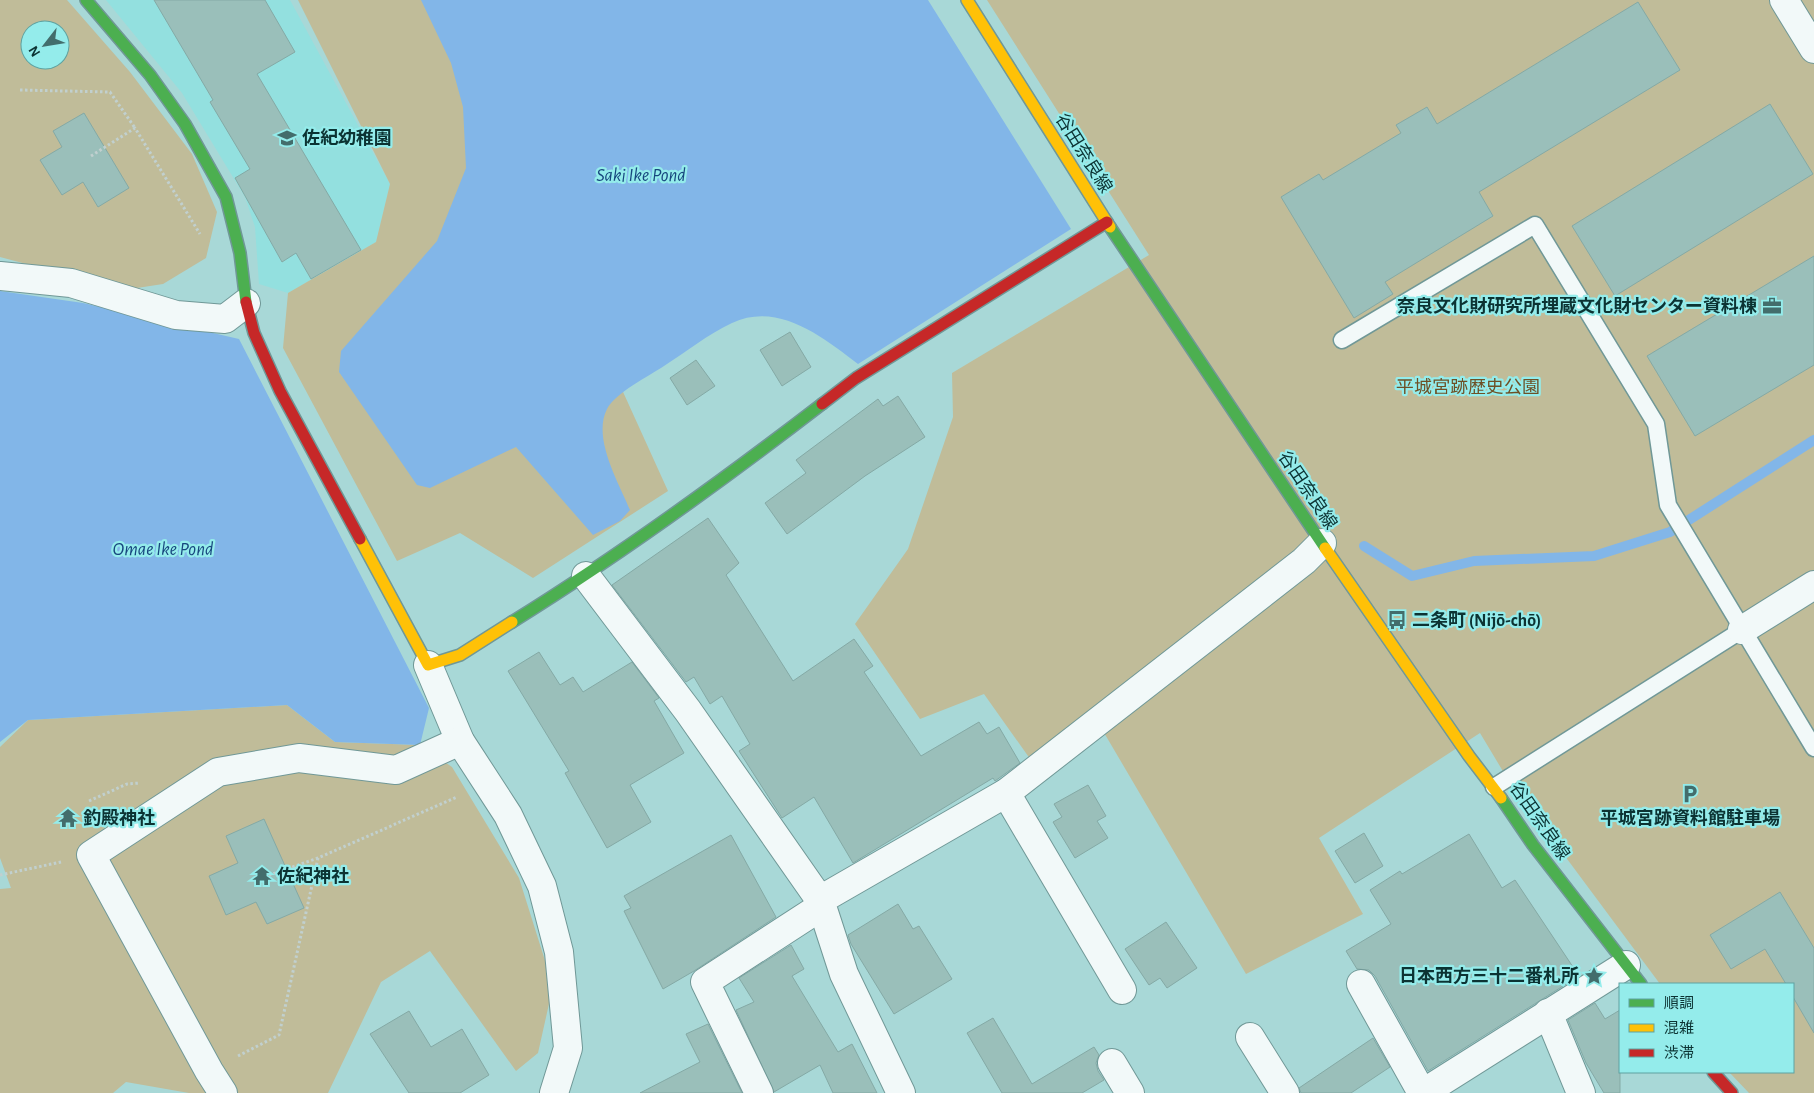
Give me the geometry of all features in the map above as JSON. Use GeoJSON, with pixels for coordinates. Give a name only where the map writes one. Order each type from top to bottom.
{"type":"FeatureCollection","features":[{"type":"Feature","properties":{"kind":"street"},"geometry":{"type":"LineString","coordinates":[[86,0],[150,75],[186,124],[226,197],[242,269],[246,303],[254,333],[280,391],[428,665],[460,741],[508,815],[542,886],[559,952],[568,1048],[554,1093]]}},
{"type":"Feature","properties":{"kind":"street","name":"谷田奈良線"},"geometry":{"type":"LineString","coordinates":[[967,0],[1107,222],[1322,543],[1533,845],[1633,975]]}},
{"type":"Feature","properties":{"kind":"street"},"geometry":{"type":"LineString","coordinates":[[1784,0],[1814,49]]}},
{"type":"Feature","properties":{"kind":"street"},"geometry":{"type":"LineString","coordinates":[[428,665],[460,655],[586,576],[734,472],[856,378],[1107,222]]}},
{"type":"Feature","properties":{"kind":"street"},"geometry":{"type":"LineString","coordinates":[[0,276],[71,283],[176,315],[225,319],[246,303]]}},
{"type":"Feature","properties":{"kind":"street"},"geometry":{"type":"LineString","coordinates":[[759,1093],[705,982],[821,903],[1006,792],[1304,561],[1322,543]]}},
{"type":"Feature","properties":{"kind":"street"},"geometry":{"type":"LineString","coordinates":[[586,576],[688,711],[821,903],[844,974],[901,1093]]}},
{"type":"Feature","properties":{"kind":"street"},"geometry":{"type":"LineString","coordinates":[[1742,630],[1814,585]]}},
{"type":"Feature","properties":{"kind":"street"},"geometry":{"type":"LineString","coordinates":[[216,1082],[91,855],[218,772],[299,758],[396,770],[460,741]]}},
{"type":"Feature","properties":{"kind":"street"},"geometry":{"type":"LineString","coordinates":[[1006,792],[1122,990]]}},
{"type":"Feature","properties":{"kind":"street"},"geometry":{"type":"LineString","coordinates":[[1361,984],[1423,1093],[1548,1013],[1633,975]]}},
{"type":"Feature","properties":{"kind":"street"},"geometry":{"type":"LineString","coordinates":[[1548,1013],[1581,1093]]}},
{"type":"Feature","properties":{"kind":"street"},"geometry":{"type":"LineString","coordinates":[[1250,1038],[1285,1093]]}},
{"type":"Feature","properties":{"kind":"street"},"geometry":{"type":"LineString","coordinates":[[1112,1063],[1130,1093]]}},
{"type":"Feature","properties":{"kind":"street"},"geometry":{"type":"LineString","coordinates":[[1714,1073],[1732,1093]]}},
{"type":"Feature","properties":{"kind":"lane"},"geometry":{"type":"LineString","coordinates":[[1342,340],[1535,225],[1656,424],[1668,505],[1814,748]]}},
{"type":"Feature","properties":{"kind":"lane"},"geometry":{"type":"LineString","coordinates":[[1494,787],[1742,630]]}},
{"type":"Feature","properties":{"kind":"path"},"geometry":{"type":"LineString","coordinates":[[20,90],[110,92],[210,249],[242,269]]}},
{"type":"Feature","properties":{"kind":"path"},"geometry":{"type":"LineString","coordinates":[[91,156],[134,128]]}},
{"type":"Feature","properties":{"kind":"path"},"geometry":{"type":"LineString","coordinates":[[264,877],[318,858],[487,784]]}},
{"type":"Feature","properties":{"kind":"path"},"geometry":{"type":"LineString","coordinates":[[0,875],[91,855]]}},
{"type":"Feature","properties":{"kind":"path"},"geometry":{"type":"LineString","coordinates":[[216,1082],[279,1036],[318,858]]}},
{"type":"Feature","properties":{"kind":"shaded area","name":"佐紀幼稚園"},"geometry":{"type":"Polygon","coordinates":[[[106,0],[290,0],[390,184],[376,242],[288,293],[259,284],[255,227],[245,197],[182,93],[106,0]]]}},
{"type":"Feature","properties":{"kind":"green space"},"geometry":{"type":"Polygon","coordinates":[[[0,0],[67,0],[130,72],[192,154],[217,212],[206,258],[163,284],[124,290],[0,257],[0,0]]]}},
{"type":"Feature","properties":{"kind":"green space"},"geometry":{"type":"Polygon","coordinates":[[[298,0],[453,0],[609,361],[668,491],[533,578],[460,533],[397,561],[283,348],[288,293],[376,242],[390,184],[298,0]]]}},
{"type":"Feature","properties":{"kind":"green space","name":"平城宮跡歴史公園"},"geometry":{"type":"Polygon","coordinates":[[[987,0],[1814,0],[1814,1093],[1749,1093],[1730,1073],[1794,1073],[1794,983],[1659,983],[1507,778],[1480,733],[1319,838],[1363,914],[1246,974],[1093,714],[1033,763],[984,694],[920,719],[855,624],[908,549],[953,417],[952,373],[1149,255],[987,0]]]}},
{"type":"Feature","properties":{"kind":"green space"},"geometry":{"type":"Polygon","coordinates":[[[287,705],[335,742],[420,745],[452,767],[519,878],[553,986],[538,1053],[516,1071],[430,951],[381,982],[328,1093],[189,1093],[126,1082],[113,1093],[0,1093],[0,889],[11,888],[0,858],[0,747],[28,720],[287,705]]]}},
{"type":"Feature","properties":{"kind":"water","name":"Saki Ike Pond"},"geometry":{"type":"Polygon","coordinates":[[[421,0],[928,0],[1071,229],[858,364],[815,333],[783,319],[766,316],[749,317],[723,327],[633,385],[617,397],[607,409],[603,421],[605,447],[614,474],[630,510],[620,521],[593,535],[516,447],[430,488],[417,485],[339,372],[341,351],[437,241],[466,168],[463,107],[451,63],[421,0]]]}},
{"type":"Feature","properties":{"kind":"water","name":"Omae Ike Pond"},"geometry":{"type":"Polygon","coordinates":[[[0,291],[83,303],[239,339],[429,708],[420,745],[335,742],[287,705],[28,720],[0,742],[0,291]]]}},
{"type":"Feature","properties":{"kind":"building"},"geometry":{"type":"Polygon","coordinates":[[[154,0],[265,0],[295,52],[257,74],[361,250],[311,279],[296,253],[282,262],[235,178],[250,169],[210,102],[213,100],[154,0]]]}},
{"type":"Feature","properties":{"kind":"building"},"geometry":{"type":"Polygon","coordinates":[[[1638,2],[1680,70],[1479,192],[1493,216],[1385,282],[1393,294],[1354,318],[1281,197],[1319,174],[1323,180],[1401,133],[1396,125],[1427,107],[1437,124],[1638,2]]]}},
{"type":"Feature","properties":{"kind":"building"},"geometry":{"type":"Polygon","coordinates":[[[1770,104],[1813,174],[1615,296],[1572,226],[1770,104]]]}},
{"type":"Feature","properties":{"kind":"building"},"geometry":{"type":"Polygon","coordinates":[[[84,113],[129,188],[98,207],[83,182],[62,195],[40,160],[62,147],[53,131],[84,113]]]}},
{"type":"Feature","properties":{"kind":"building","name":"奈良文化財研究所埋蔵文化財センター資料棟"},"geometry":{"type":"Polygon","coordinates":[[[1814,256],[1814,365],[1695,436],[1647,356],[1814,256]]]}},
{"type":"Feature","properties":{"kind":"building"},"geometry":{"type":"Polygon","coordinates":[[[790,332],[811,367],[782,386],[760,350],[790,332]]]}},
{"type":"Feature","properties":{"kind":"building"},"geometry":{"type":"Polygon","coordinates":[[[696,360],[715,386],[687,405],[670,378],[696,360]]]}},
{"type":"Feature","properties":{"kind":"building"},"geometry":{"type":"Polygon","coordinates":[[[898,396],[925,437],[865,476],[787,534],[765,503],[806,473],[796,460],[878,399],[883,406],[898,396]]]}},
{"type":"Feature","properties":{"kind":"building"},"geometry":{"type":"Polygon","coordinates":[[[708,518],[739,563],[726,575],[793,681],[854,639],[873,666],[864,672],[921,756],[979,722],[987,734],[999,727],[1020,763],[995,781],[993,778],[853,863],[814,797],[782,818],[739,751],[750,744],[722,696],[710,704],[694,677],[686,682],[612,585],[708,518]]]}},
{"type":"Feature","properties":{"kind":"building"},"geometry":{"type":"Polygon","coordinates":[[[539,652],[560,685],[573,677],[583,692],[632,662],[659,698],[654,701],[684,753],[630,785],[651,822],[607,848],[565,773],[569,771],[508,671],[539,652]]]}},
{"type":"Feature","properties":{"kind":"building"},"geometry":{"type":"Polygon","coordinates":[[[1088,785],[1106,816],[1097,821],[1108,838],[1075,858],[1053,822],[1062,817],[1054,804],[1088,785]]]}},
{"type":"Feature","properties":{"kind":"building"},"geometry":{"type":"Polygon","coordinates":[[[264,819],[304,908],[267,924],[256,902],[226,915],[209,876],[238,863],[226,836],[264,819]]]}},
{"type":"Feature","properties":{"kind":"building"},"geometry":{"type":"Polygon","coordinates":[[[1364,833],[1383,866],[1355,883],[1335,851],[1364,833]]]}},
{"type":"Feature","properties":{"kind":"building"},"geometry":{"type":"Polygon","coordinates":[[[1469,834],[1502,888],[1515,880],[1579,976],[1428,1071],[1375,976],[1369,970],[1357,969],[1346,951],[1391,924],[1370,890],[1400,871],[1402,874],[1469,834]]]}},
{"type":"Feature","properties":{"kind":"building"},"geometry":{"type":"Polygon","coordinates":[[[731,835],[776,917],[663,989],[624,911],[631,908],[624,896],[731,835]]]}},
{"type":"Feature","properties":{"kind":"building"},"geometry":{"type":"Polygon","coordinates":[[[1780,892],[1814,948],[1814,1033],[1794,999],[1794,983],[1785,983],[1765,949],[1731,969],[1710,935],[1780,892]]]}},
{"type":"Feature","properties":{"kind":"building"},"geometry":{"type":"Polygon","coordinates":[[[898,904],[913,929],[919,926],[952,979],[894,1014],[851,944],[848,935],[898,904]]]}},
{"type":"Feature","properties":{"kind":"building"},"geometry":{"type":"Polygon","coordinates":[[[1166,922],[1197,968],[1167,988],[1160,978],[1149,985],[1125,949],[1166,922]]]}},
{"type":"Feature","properties":{"kind":"building"},"geometry":{"type":"Polygon","coordinates":[[[791,945],[804,969],[792,976],[838,1052],[852,1044],[877,1093],[833,1093],[820,1065],[774,1092],[736,1010],[754,1002],[739,978],[791,945]]]}},
{"type":"Feature","properties":{"kind":"building"},"geometry":{"type":"Polygon","coordinates":[[[1595,1003],[1605,1019],[1619,1011],[1620,1093],[1604,1093],[1586,1063],[1568,1020],[1595,1003]]]}},
{"type":"Feature","properties":{"kind":"building"},"geometry":{"type":"Polygon","coordinates":[[[409,1011],[431,1047],[462,1029],[489,1075],[460,1093],[409,1093],[370,1034],[409,1011]]]}},
{"type":"Feature","properties":{"kind":"building"},"geometry":{"type":"Polygon","coordinates":[[[993,1018],[1032,1084],[1094,1047],[1099,1055],[1096,1063],[1098,1071],[1104,1080],[1082,1093],[1002,1093],[967,1033],[993,1018]]]}},
{"type":"Feature","properties":{"kind":"building"},"geometry":{"type":"Polygon","coordinates":[[[708,1024],[742,1093],[640,1093],[700,1062],[686,1034],[708,1024]]]}},
{"type":"Feature","properties":{"kind":"building"},"geometry":{"type":"Polygon","coordinates":[[[1373,1038],[1390,1067],[1351,1093],[1301,1093],[1299,1088],[1373,1038]]]}},
{"type":"Feature","properties":{"kind":"waterway"},"geometry":{"type":"LineString","coordinates":[[1364,546],[1412,576],[1474,561],[1594,556],[1670,532],[1814,440]]}},
{"type":"Feature","properties":{"kind":"traffic: fast"},"geometry":{"type":"LineString","coordinates":[[86,0],[150,75],[185,124],[226,197],[240,253],[246,302]]}},
{"type":"Feature","properties":{"kind":"traffic: fast"},"geometry":{"type":"LineString","coordinates":[[1110,227],[1325,548]]}},
{"type":"Feature","properties":{"kind":"traffic: fast"},"geometry":{"type":"LineString","coordinates":[[512,622],[670,517],[822,404]]}},
{"type":"Feature","properties":{"kind":"traffic: fast"},"geometry":{"type":"LineString","coordinates":[[1501,798],[1533,845],[1640,983]]}},
{"type":"Feature","properties":{"kind":"traffic: slow"},"geometry":{"type":"LineString","coordinates":[[967,0],[1110,227]]}},
{"type":"Feature","properties":{"kind":"traffic: slow"},"geometry":{"type":"LineString","coordinates":[[360,539],[428,665],[460,655],[512,622]]}},
{"type":"Feature","properties":{"kind":"traffic: slow"},"geometry":{"type":"LineString","coordinates":[[1325,548],[1469,756],[1501,798]]}},
{"type":"Feature","properties":{"kind":"traffic: jam"},"geometry":{"type":"LineString","coordinates":[[822,404],[856,378],[1107,222]]}},
{"type":"Feature","properties":{"kind":"traffic: jam"},"geometry":{"type":"LineString","coordinates":[[246,302],[254,333],[280,391],[360,539]]}},
{"type":"Feature","properties":{"kind":"traffic: jam"},"geometry":{"type":"LineString","coordinates":[[1714,1073],[1732,1093]]}},
{"type":"Feature","properties":{"kind":"place","name":"佐紀幼稚園"},"geometry":{"type":"Point","coordinates":[287,138]}},
{"type":"Feature","properties":{"kind":"place","name":"奈良文化財研究所埋蔵文化財センター資料棟"},"geometry":{"type":"Point","coordinates":[1772,306]}},
{"type":"Feature","properties":{"kind":"place","name":"二条町 (Nijō-chō)"},"geometry":{"type":"Point","coordinates":[1397,620]}},
{"type":"Feature","properties":{"kind":"place","name":"平城宮跡資料館駐車場"},"geometry":{"type":"Point","coordinates":[1690,794]}},
{"type":"Feature","properties":{"kind":"place","name":"釣殿神社"},"geometry":{"type":"Point","coordinates":[68,818]}},
{"type":"Feature","properties":{"kind":"place","name":"佐紀神社"},"geometry":{"type":"Point","coordinates":[262,876]}},
{"type":"Feature","properties":{"kind":"place","name":"日本西方三十二番札所"},"geometry":{"type":"Point","coordinates":[1594,976]}}]}
